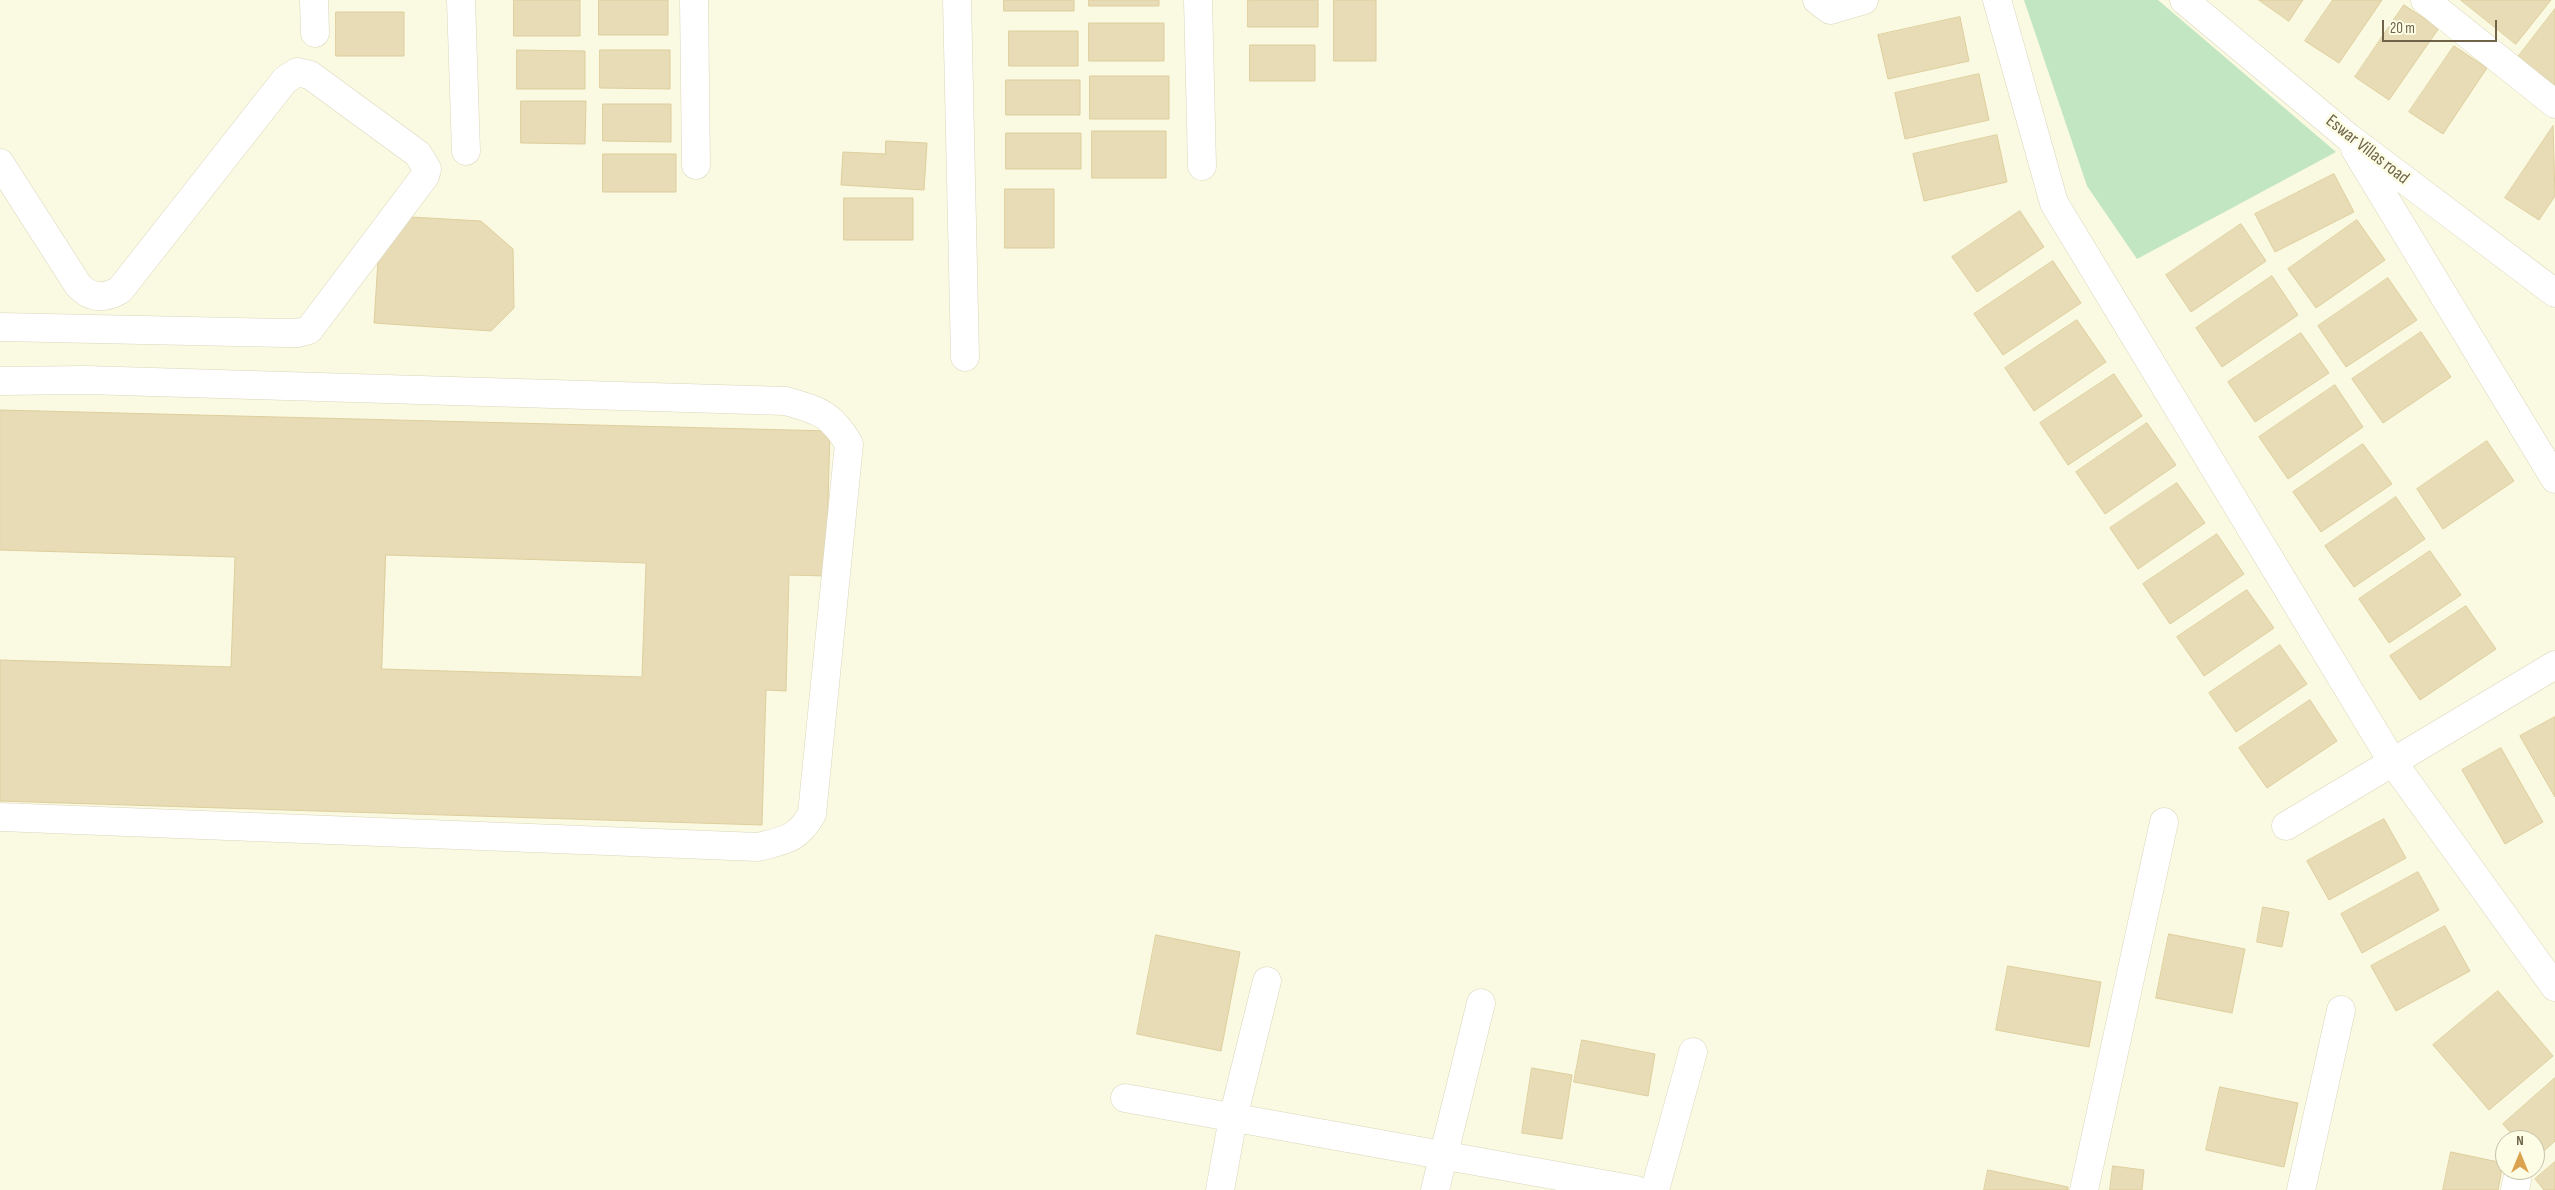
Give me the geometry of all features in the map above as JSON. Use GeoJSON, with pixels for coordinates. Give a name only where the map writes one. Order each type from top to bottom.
{"type":"FeatureCollection","features":[{"type":"Feature","properties":{"kind":"street"},"geometry":{"type":"LineString","coordinates":[[314,0],[315,33]]}},
{"type":"Feature","properties":{"kind":"street"},"geometry":{"type":"LineString","coordinates":[[461,0],[466,151]]}},
{"type":"Feature","properties":{"kind":"street"},"geometry":{"type":"LineString","coordinates":[[694,0],[696,165]]}},
{"type":"Feature","properties":{"kind":"street"},"geometry":{"type":"LineString","coordinates":[[957,0],[965,357]]}},
{"type":"Feature","properties":{"kind":"street"},"geometry":{"type":"LineString","coordinates":[[1198,0],[1202,166]]}},
{"type":"Feature","properties":{"kind":"street"},"geometry":{"type":"LineString","coordinates":[[1817,0],[1830,10],[1864,0]]}},
{"type":"Feature","properties":{"kind":"street"},"geometry":{"type":"LineString","coordinates":[[1998,0],[2054,203],[2392,761],[2555,987]]}},
{"type":"Feature","properties":{"kind":"street","name":"Eswar Villas road"},"geometry":{"type":"LineString","coordinates":[[2184,0],[2348,137],[2555,293]]}},
{"type":"Feature","properties":{"kind":"street"},"geometry":{"type":"LineString","coordinates":[[2425,0],[2555,104]]}},
{"type":"Feature","properties":{"kind":"street"},"geometry":{"type":"LineString","coordinates":[[0,164],[78,285],[85,292],[97,297],[110,296],[120,290],[285,80],[297,72],[310,75],[418,154],[424,160],[427,169],[425,176],[309,330],[298,333],[284,333],[0,327]]}},
{"type":"Feature","properties":{"kind":"street"},"geometry":{"type":"LineString","coordinates":[[2348,137],[2555,479]]}},
{"type":"Feature","properties":{"kind":"street"},"geometry":{"type":"LineString","coordinates":[[95,329],[97,297]]}},
{"type":"Feature","properties":{"kind":"street"},"geometry":{"type":"LineString","coordinates":[[0,381],[86,380],[786,401],[820,411],[838,425],[849,444],[812,814],[802,831],[784,840],[758,847],[0,817]]}},
{"type":"Feature","properties":{"kind":"street"},"geometry":{"type":"LineString","coordinates":[[2286,826],[2555,665]]}},
{"type":"Feature","properties":{"kind":"street"},"geometry":{"type":"LineString","coordinates":[[2084,1190],[2164,822]]}},
{"type":"Feature","properties":{"kind":"street"},"geometry":{"type":"LineString","coordinates":[[1220,1190],[1233,1118],[1267,981]]}},
{"type":"Feature","properties":{"kind":"street"},"geometry":{"type":"LineString","coordinates":[[1434,1190],[1481,1004]]}},
{"type":"Feature","properties":{"kind":"street"},"geometry":{"type":"LineString","coordinates":[[2301,1190],[2342,1010]]}},
{"type":"Feature","properties":{"kind":"street"},"geometry":{"type":"LineString","coordinates":[[1654,1190],[1693,1052]]}},
{"type":"Feature","properties":{"kind":"street"},"geometry":{"type":"LineString","coordinates":[[1125,1098],[1636,1190]]}},
{"type":"Feature","properties":{"kind":"green space"},"geometry":{"type":"Polygon","coordinates":[[[2024,0],[2158,0],[2336,152],[2137,259],[2087,186],[2024,0]]]}},
{"type":"Feature","properties":{"kind":"building"},"geometry":{"type":"Polygon","coordinates":[[[514,0],[580,0],[580,36],[514,36],[514,0]]]}},
{"type":"Feature","properties":{"kind":"building"},"geometry":{"type":"Polygon","coordinates":[[[599,0],[668,0],[668,35],[599,35],[599,0]]]}},
{"type":"Feature","properties":{"kind":"building"},"geometry":{"type":"Polygon","coordinates":[[[1004,0],[1074,0],[1074,11],[1004,11],[1004,0]]]}},
{"type":"Feature","properties":{"kind":"building"},"geometry":{"type":"Polygon","coordinates":[[[1089,0],[1159,0],[1159,6],[1089,6],[1089,0]]]}},
{"type":"Feature","properties":{"kind":"building"},"geometry":{"type":"Polygon","coordinates":[[[1248,0],[1318,0],[1318,27],[1248,27],[1248,0]]]}},
{"type":"Feature","properties":{"kind":"building"},"geometry":{"type":"Polygon","coordinates":[[[1334,0],[1376,0],[1376,61],[1334,61],[1334,0]]]}},
{"type":"Feature","properties":{"kind":"building"},"geometry":{"type":"Polygon","coordinates":[[[2259,0],[2303,0],[2289,21],[2259,0]]]}},
{"type":"Feature","properties":{"kind":"building"},"geometry":{"type":"Polygon","coordinates":[[[2333,0],[2382,0],[2339,63],[2305,41],[2333,0]]]}},
{"type":"Feature","properties":{"kind":"building"},"geometry":{"type":"Polygon","coordinates":[[[2461,0],[2551,0],[2516,44],[2461,0]]]}},
{"type":"Feature","properties":{"kind":"building"},"geometry":{"type":"Polygon","coordinates":[[[2404,5],[2439,28],[2389,100],[2355,77],[2404,5]]]}},
{"type":"Feature","properties":{"kind":"building"},"geometry":{"type":"Polygon","coordinates":[[[2555,9],[2555,85],[2518,57],[2555,9]]]}},
{"type":"Feature","properties":{"kind":"building"},"geometry":{"type":"Polygon","coordinates":[[[336,12],[404,12],[404,56],[336,56],[336,12]]]}},
{"type":"Feature","properties":{"kind":"building"},"geometry":{"type":"Polygon","coordinates":[[[1960,17],[1969,61],[1888,79],[1878,35],[1960,17]]]}},
{"type":"Feature","properties":{"kind":"building"},"geometry":{"type":"Polygon","coordinates":[[[1089,23],[1164,23],[1164,61],[1089,61],[1089,23]]]}},
{"type":"Feature","properties":{"kind":"building"},"geometry":{"type":"Polygon","coordinates":[[[1009,31],[1078,31],[1078,66],[1009,66],[1009,31]]]}},
{"type":"Feature","properties":{"kind":"building"},"geometry":{"type":"Polygon","coordinates":[[[1250,45],[1315,45],[1315,81],[1250,81],[1250,45]]]}},
{"type":"Feature","properties":{"kind":"building"},"geometry":{"type":"Polygon","coordinates":[[[2454,46],[2487,68],[2443,134],[2409,112],[2454,46]]]}},
{"type":"Feature","properties":{"kind":"building"},"geometry":{"type":"Polygon","coordinates":[[[517,50],[585,51],[585,89],[517,89],[517,50]]]}},
{"type":"Feature","properties":{"kind":"building"},"geometry":{"type":"Polygon","coordinates":[[[600,50],[670,50],[670,89],[600,88],[600,50]]]}},
{"type":"Feature","properties":{"kind":"building"},"geometry":{"type":"Polygon","coordinates":[[[1979,74],[1989,120],[1905,139],[1895,93],[1979,74]]]}},
{"type":"Feature","properties":{"kind":"building"},"geometry":{"type":"Polygon","coordinates":[[[1090,76],[1169,76],[1169,119],[1090,119],[1090,76]]]}},
{"type":"Feature","properties":{"kind":"building"},"geometry":{"type":"Polygon","coordinates":[[[1006,80],[1080,80],[1080,115],[1006,115],[1006,80]]]}},
{"type":"Feature","properties":{"kind":"building"},"geometry":{"type":"Polygon","coordinates":[[[521,101],[586,101],[585,144],[521,143],[521,101]]]}},
{"type":"Feature","properties":{"kind":"building"},"geometry":{"type":"Polygon","coordinates":[[[603,104],[671,104],[671,142],[603,141],[603,104]]]}},
{"type":"Feature","properties":{"kind":"building"},"geometry":{"type":"Polygon","coordinates":[[[2553,126],[2555,196],[2539,220],[2505,198],[2553,126]]]}},
{"type":"Feature","properties":{"kind":"building"},"geometry":{"type":"Polygon","coordinates":[[[1092,131],[1166,131],[1166,178],[1092,178],[1092,131]]]}},
{"type":"Feature","properties":{"kind":"building"},"geometry":{"type":"Polygon","coordinates":[[[1006,133],[1081,133],[1081,169],[1006,169],[1006,133]]]}},
{"type":"Feature","properties":{"kind":"building"},"geometry":{"type":"Polygon","coordinates":[[[1997,135],[2007,182],[1924,201],[1913,154],[1997,135]]]}},
{"type":"Feature","properties":{"kind":"building"},"geometry":{"type":"Polygon","coordinates":[[[886,141],[927,143],[924,190],[841,185],[843,152],[885,154],[886,141]]]}},
{"type":"Feature","properties":{"kind":"building"},"geometry":{"type":"Polygon","coordinates":[[[603,154],[676,154],[676,192],[603,192],[603,154]]]}},
{"type":"Feature","properties":{"kind":"building"},"geometry":{"type":"Polygon","coordinates":[[[2334,174],[2354,212],[2275,252],[2255,214],[2334,174]]]}},
{"type":"Feature","properties":{"kind":"building"},"geometry":{"type":"Polygon","coordinates":[[[1005,189],[1054,189],[1054,248],[1005,248],[1005,189]]]}},
{"type":"Feature","properties":{"kind":"building"},"geometry":{"type":"Polygon","coordinates":[[[844,198],[913,198],[913,240],[844,240],[844,198]]]}},
{"type":"Feature","properties":{"kind":"building"},"geometry":{"type":"Polygon","coordinates":[[[2020,211],[2044,247],[1977,292],[1952,257],[2020,211]]]}},
{"type":"Feature","properties":{"kind":"building"},"geometry":{"type":"Polygon","coordinates":[[[410,217],[481,221],[513,249],[514,308],[491,331],[374,323],[379,245],[410,217]]]}},
{"type":"Feature","properties":{"kind":"building"},"geometry":{"type":"Polygon","coordinates":[[[2357,220],[2385,260],[2316,308],[2288,269],[2357,220]]]}},
{"type":"Feature","properties":{"kind":"building"},"geometry":{"type":"Polygon","coordinates":[[[2241,224],[2266,261],[2191,312],[2166,275],[2241,224]]]}},
{"type":"Feature","properties":{"kind":"building"},"geometry":{"type":"Polygon","coordinates":[[[2053,261],[2081,303],[2003,355],[1974,314],[2053,261]]]}},
{"type":"Feature","properties":{"kind":"building"},"geometry":{"type":"Polygon","coordinates":[[[2272,276],[2298,315],[2222,367],[2196,328],[2272,276]]]}},
{"type":"Feature","properties":{"kind":"building"},"geometry":{"type":"Polygon","coordinates":[[[2388,278],[2417,320],[2346,367],[2318,326],[2388,278]]]}},
{"type":"Feature","properties":{"kind":"building"},"geometry":{"type":"Polygon","coordinates":[[[2077,320],[2106,362],[2034,411],[2005,368],[2077,320]]]}},
{"type":"Feature","properties":{"kind":"building"},"geometry":{"type":"Polygon","coordinates":[[[2421,332],[2451,377],[2383,423],[2352,379],[2421,332]]]}},
{"type":"Feature","properties":{"kind":"building"},"geometry":{"type":"Polygon","coordinates":[[[2301,333],[2329,373],[2255,422],[2228,382],[2301,333]]]}},
{"type":"Feature","properties":{"kind":"building"},"geometry":{"type":"Polygon","coordinates":[[[2114,374],[2142,416],[2068,465],[2040,423],[2114,374]]]}},
{"type":"Feature","properties":{"kind":"building"},"geometry":{"type":"Polygon","coordinates":[[[2335,385],[2363,427],[2288,479],[2259,437],[2335,385]]]}},
{"type":"Feature","properties":{"kind":"building"},"geometry":{"type":"Polygon","coordinates":[[[0,410],[830,431],[826,576],[789,575],[786,691],[766,690],[762,825],[0,801],[0,660],[231,667],[235,557],[0,550],[0,410]],[[386,555],[382,669],[642,677],[646,563],[386,555]]]}},
{"type":"Feature","properties":{"kind":"building"},"geometry":{"type":"Polygon","coordinates":[[[2147,423],[2176,465],[2105,514],[2076,472],[2147,423]]]}},
{"type":"Feature","properties":{"kind":"building"},"geometry":{"type":"Polygon","coordinates":[[[2487,441],[2514,481],[2443,529],[2417,489],[2487,441]]]}},
{"type":"Feature","properties":{"kind":"building"},"geometry":{"type":"Polygon","coordinates":[[[2363,444],[2392,484],[2321,532],[2293,492],[2363,444]]]}},
{"type":"Feature","properties":{"kind":"building"},"geometry":{"type":"Polygon","coordinates":[[[2177,483],[2205,523],[2138,569],[2110,528],[2177,483]]]}},
{"type":"Feature","properties":{"kind":"building"},"geometry":{"type":"Polygon","coordinates":[[[2396,497],[2425,539],[2354,587],[2325,546],[2396,497]]]}},
{"type":"Feature","properties":{"kind":"building"},"geometry":{"type":"Polygon","coordinates":[[[2217,534],[2244,574],[2170,624],[2143,584],[2217,534]]]}},
{"type":"Feature","properties":{"kind":"building"},"geometry":{"type":"Polygon","coordinates":[[[2430,551],[2461,595],[2389,643],[2359,599],[2430,551]]]}},
{"type":"Feature","properties":{"kind":"building"},"geometry":{"type":"Polygon","coordinates":[[[2247,590],[2274,628],[2204,676],[2177,637],[2247,590]]]}},
{"type":"Feature","properties":{"kind":"building"},"geometry":{"type":"Polygon","coordinates":[[[2466,606],[2496,649],[2420,700],[2390,656],[2466,606]]]}},
{"type":"Feature","properties":{"kind":"building"},"geometry":{"type":"Polygon","coordinates":[[[2280,645],[2307,684],[2236,732],[2209,693],[2280,645]]]}},
{"type":"Feature","properties":{"kind":"building"},"geometry":{"type":"Polygon","coordinates":[[[2310,700],[2337,741],[2267,788],[2239,748],[2310,700]]]}},
{"type":"Feature","properties":{"kind":"building"},"geometry":{"type":"Polygon","coordinates":[[[2555,717],[2555,797],[2520,736],[2555,717]]]}},
{"type":"Feature","properties":{"kind":"building"},"geometry":{"type":"Polygon","coordinates":[[[2501,748],[2543,822],[2505,844],[2462,770],[2501,748]]]}},
{"type":"Feature","properties":{"kind":"building"},"geometry":{"type":"Polygon","coordinates":[[[2384,819],[2406,858],[2329,900],[2307,861],[2384,819]]]}},
{"type":"Feature","properties":{"kind":"building"},"geometry":{"type":"Polygon","coordinates":[[[2418,872],[2439,910],[2362,953],[2341,914],[2418,872]]]}},
{"type":"Feature","properties":{"kind":"building"},"geometry":{"type":"Polygon","coordinates":[[[2263,907],[2289,912],[2282,947],[2257,942],[2263,907]]]}},
{"type":"Feature","properties":{"kind":"building"},"geometry":{"type":"Polygon","coordinates":[[[2445,926],[2470,971],[2396,1011],[2371,966],[2445,926]]]}},
{"type":"Feature","properties":{"kind":"building"},"geometry":{"type":"Polygon","coordinates":[[[2169,934],[2245,949],[2232,1013],[2156,998],[2169,934]]]}},
{"type":"Feature","properties":{"kind":"building"},"geometry":{"type":"Polygon","coordinates":[[[1156,935],[1240,952],[1221,1051],[1137,1034],[1156,935]]]}},
{"type":"Feature","properties":{"kind":"building"},"geometry":{"type":"Polygon","coordinates":[[[2008,966],[2101,982],[2089,1047],[1996,1030],[2008,966]]]}},
{"type":"Feature","properties":{"kind":"building"},"geometry":{"type":"Polygon","coordinates":[[[2498,991],[2553,1056],[2489,1110],[2433,1045],[2498,991]]]}},
{"type":"Feature","properties":{"kind":"building"},"geometry":{"type":"Polygon","coordinates":[[[1582,1040],[1655,1054],[1648,1096],[1574,1082],[1582,1040]]]}},
{"type":"Feature","properties":{"kind":"building"},"geometry":{"type":"Polygon","coordinates":[[[1532,1068],[1572,1075],[1562,1139],[1522,1133],[1532,1068]]]}},
{"type":"Feature","properties":{"kind":"building"},"geometry":{"type":"Polygon","coordinates":[[[2555,1078],[2555,1141],[2545,1150],[2545,1130],[2508,1130],[2503,1124],[2555,1078]]]}},
{"type":"Feature","properties":{"kind":"building"},"geometry":{"type":"Polygon","coordinates":[[[2220,1087],[2298,1103],[2284,1167],[2206,1150],[2220,1087]]]}},
{"type":"Feature","properties":{"kind":"building"},"geometry":{"type":"Polygon","coordinates":[[[2451,1152],[2495,1161],[2495,1180],[2500,1180],[2498,1190],[2443,1190],[2451,1152]]]}},
{"type":"Feature","properties":{"kind":"building"},"geometry":{"type":"Polygon","coordinates":[[[2555,1162],[2555,1190],[2544,1190],[2536,1180],[2545,1180],[2545,1170],[2555,1162]]]}},
{"type":"Feature","properties":{"kind":"building"},"geometry":{"type":"Polygon","coordinates":[[[2113,1166],[2144,1170],[2142,1190],[2110,1190],[2113,1166]]]}},
{"type":"Feature","properties":{"kind":"building"},"geometry":{"type":"Polygon","coordinates":[[[1988,1170],[2068,1187],[2068,1190],[1984,1190],[1988,1170]]]}}]}
